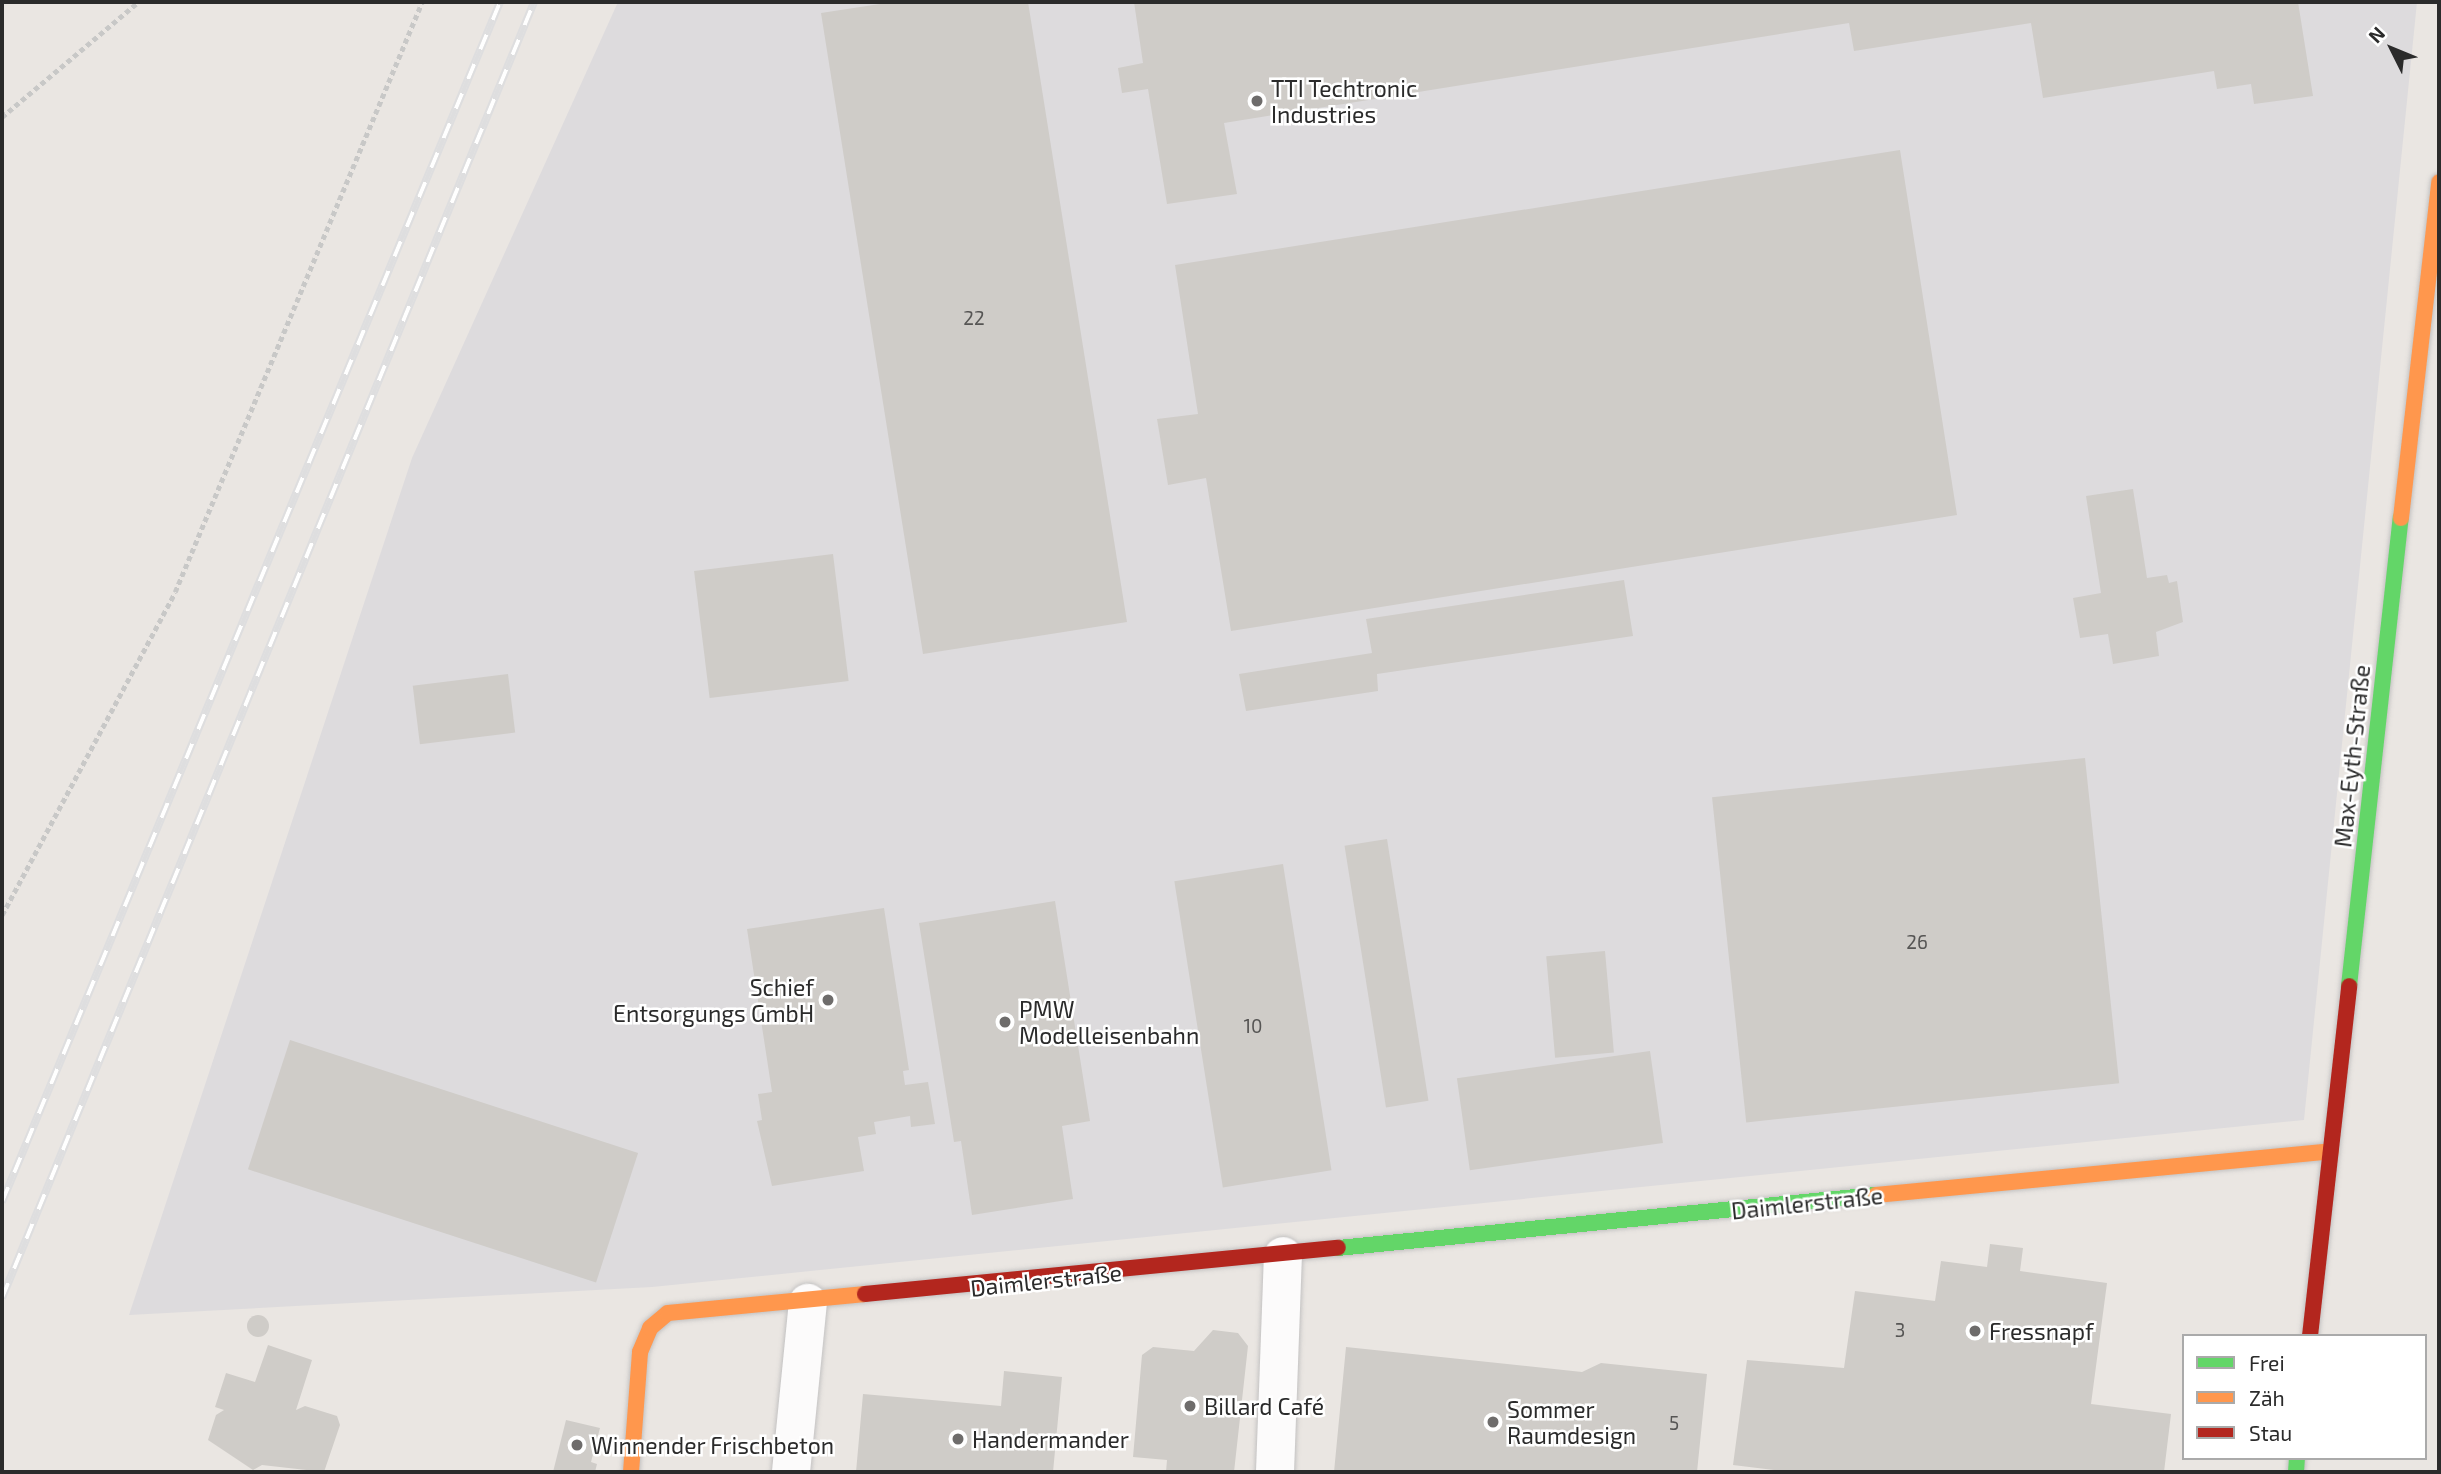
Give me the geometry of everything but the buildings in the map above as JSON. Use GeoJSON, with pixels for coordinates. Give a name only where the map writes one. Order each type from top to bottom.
{"type":"FeatureCollection","features":[{"type":"Feature","properties":{"kind":"street","name":"Max-Eyth-Straße"},"geometry":{"type":"LineString","coordinates":[[2310,1334],[2439,181]]}},
{"type":"Feature","properties":{"kind":"street","name":"Daimlerstraße"},"geometry":{"type":"LineString","coordinates":[[631,1472],[640,1352],[650,1328],[668,1313],[808,1303],[2331,1151]]}},
{"type":"Feature","properties":{"kind":"street"},"geometry":{"type":"LineString","coordinates":[[1275,1472],[1283,1256]]}},
{"type":"Feature","properties":{"kind":"street"},"geometry":{"type":"LineString","coordinates":[[791,1472],[808,1303]]}},
{"type":"Feature","properties":{"kind":"path"},"geometry":{"type":"LineString","coordinates":[[2,117],[138,2]]}},
{"type":"Feature","properties":{"kind":"path"},"geometry":{"type":"LineString","coordinates":[[2,915],[175,592],[422,2]]}},
{"type":"Feature","properties":{"kind":"shaded area"},"geometry":{"type":"Polygon","coordinates":[[[618,2],[2417,2],[2304,1120],[652,1287],[129,1315],[412,458],[618,2]]]}},
{"type":"Feature","properties":{"kind":"railway"},"geometry":{"type":"LineString","coordinates":[[2,1202],[500,2]]}},
{"type":"Feature","properties":{"kind":"railway"},"geometry":{"type":"LineString","coordinates":[[2,1298],[534,2]]}},
{"type":"Feature","properties":{"kind":"traffic: fast"},"geometry":{"type":"LineString","coordinates":[[2349,986],[2401,518]]}},
{"type":"Feature","properties":{"kind":"traffic: fast"},"geometry":{"type":"LineString","coordinates":[[1338,1248],[1876,1195]]}},
{"type":"Feature","properties":{"kind":"traffic: fast"},"geometry":{"type":"LineString","coordinates":[[2296,1472],[2297,1460]]}},
{"type":"Feature","properties":{"kind":"traffic: slow"},"geometry":{"type":"LineString","coordinates":[[2401,518],[2439,182]]}},
{"type":"Feature","properties":{"kind":"traffic: slow"},"geometry":{"type":"LineString","coordinates":[[1876,1195],[2331,1151]]}},
{"type":"Feature","properties":{"kind":"traffic: slow"},"geometry":{"type":"LineString","coordinates":[[631,1472],[640,1352],[650,1328],[668,1313],[865,1294]]}},
{"type":"Feature","properties":{"kind":"traffic: jam"},"geometry":{"type":"LineString","coordinates":[[2310,1334],[2349,986]]}},
{"type":"Feature","properties":{"kind":"traffic: jam"},"geometry":{"type":"LineString","coordinates":[[865,1294],[1338,1248]]}},
{"type":"Feature","properties":{"kind":"place","name":"TTI Techtronic Industries"},"geometry":{"type":"Point","coordinates":[1257,101]}},
{"type":"Feature","properties":{"kind":"place","name":"Schief Entsorgungs GmbH"},"geometry":{"type":"Point","coordinates":[828,1000]}},
{"type":"Feature","properties":{"kind":"place","name":"PMW Modelleisenbahn"},"geometry":{"type":"Point","coordinates":[1005,1022]}},
{"type":"Feature","properties":{"kind":"place","name":"Fressnapf"},"geometry":{"type":"Point","coordinates":[1975,1331]}},
{"type":"Feature","properties":{"kind":"place","name":"Billard Café"},"geometry":{"type":"Point","coordinates":[1190,1406]}},
{"type":"Feature","properties":{"kind":"place","name":"Sommer Raumdesign"},"geometry":{"type":"Point","coordinates":[1493,1422]}},
{"type":"Feature","properties":{"kind":"place","name":"Handermander"},"geometry":{"type":"Point","coordinates":[958,1439]}},
{"type":"Feature","properties":{"kind":"place","name":"Winnender Frischbeton"},"geometry":{"type":"Point","coordinates":[577,1445]}}]}
